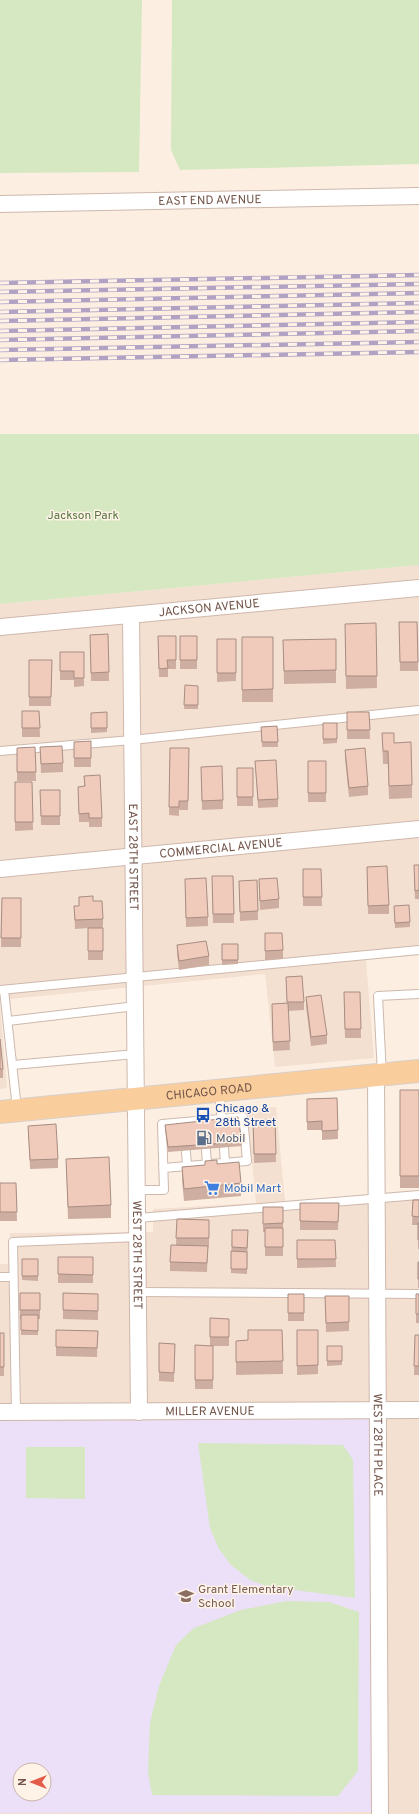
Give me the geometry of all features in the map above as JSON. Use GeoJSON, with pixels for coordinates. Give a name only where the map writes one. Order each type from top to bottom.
{"type":"FeatureCollection","features":[{"type":"Feature","properties":{"kind":"main road","name":"CHICAGO ROAD"},"geometry":{"type":"LineString","coordinates":[[9,1111],[419,1071]]}},
{"type":"Feature","properties":{"kind":"street","name":"EAST END AVENUE"},"geometry":{"type":"LineString","coordinates":[[0,204],[419,196]]}},
{"type":"Feature","properties":{"kind":"street","name":"JACKSON AVENUE"},"geometry":{"type":"LineString","coordinates":[[0,627],[419,588]]}},
{"type":"Feature","properties":{"kind":"street","name":"EAST 28TH STREET"},"geometry":{"type":"LineString","coordinates":[[131,615],[137,1099]]}},
{"type":"Feature","properties":{"kind":"street","name":"COMMERCIAL AVENUE"},"geometry":{"type":"LineString","coordinates":[[0,869],[419,829]]}},
{"type":"Feature","properties":{"kind":"street","name":"WEST 28TH PLACE"},"geometry":{"type":"LineString","coordinates":[[379,1076],[377,1295],[380,1814]]}},
{"type":"Feature","properties":{"kind":"street","name":"WEST 28TH STREET"},"geometry":{"type":"LineString","coordinates":[[137,1099],[139,1412]]}},
{"type":"Feature","properties":{"kind":"street","name":"MILLER AVENUE"},"geometry":{"type":"LineString","coordinates":[[0,1412],[419,1410]]}},
{"type":"Feature","properties":{"kind":"lane"},"geometry":{"type":"LineString","coordinates":[[0,751],[132,740],[419,710]]}},
{"type":"Feature","properties":{"kind":"lane"},"geometry":{"type":"LineString","coordinates":[[9,1111],[13,1065],[8,1022],[2,990],[419,950]]}},
{"type":"Feature","properties":{"kind":"lane"},"geometry":{"type":"LineString","coordinates":[[379,1076],[378,996],[419,994]]}},
{"type":"Feature","properties":{"kind":"lane"},"geometry":{"type":"LineString","coordinates":[[8,1022],[136,1006]]}},
{"type":"Feature","properties":{"kind":"lane"},"geometry":{"type":"LineString","coordinates":[[13,1065],[136,1054]]}},
{"type":"Feature","properties":{"kind":"lane"},"geometry":{"type":"LineString","coordinates":[[219,1091],[222,1121]]}},
{"type":"Feature","properties":{"kind":"lane"},"geometry":{"type":"LineString","coordinates":[[138,1190],[164,1190],[163,1168],[162,1124],[184,1125],[244,1117],[247,1161],[163,1168]]}},
{"type":"Feature","properties":{"kind":"lane"},"geometry":{"type":"LineString","coordinates":[[224,1148],[225,1163]]}},
{"type":"Feature","properties":{"kind":"lane"},"geometry":{"type":"LineString","coordinates":[[206,1150],[207,1164]]}},
{"type":"Feature","properties":{"kind":"lane"},"geometry":{"type":"LineString","coordinates":[[186,1152],[187,1166]]}},
{"type":"Feature","properties":{"kind":"lane"},"geometry":{"type":"LineString","coordinates":[[138,1218],[419,1194]]}},
{"type":"Feature","properties":{"kind":"lane"},"geometry":{"type":"LineString","coordinates":[[16,1412],[13,1242],[138,1237]]}},
{"type":"Feature","properties":{"kind":"lane"},"geometry":{"type":"LineString","coordinates":[[0,1277],[13,1277]]}},
{"type":"Feature","properties":{"kind":"lane"},"geometry":{"type":"LineString","coordinates":[[138,1292],[377,1295],[419,1294]]}},
{"type":"Feature","properties":{"kind":"shaded area"},"geometry":{"type":"Polygon","coordinates":[[[419,565],[419,955],[366,960],[374,1058],[275,1067],[265,974],[0,1000],[0,604],[419,565]]]}},
{"type":"Feature","properties":{"kind":"shaded area"},"geometry":{"type":"Polygon","coordinates":[[[0,1004],[7,1088],[0,1089],[0,1004]]]}},
{"type":"Feature","properties":{"kind":"shaded area"},"geometry":{"type":"Polygon","coordinates":[[[276,1107],[286,1211],[419,1194],[419,1814],[0,1814],[0,1264],[8,1264],[10,1233],[153,1232],[153,1209],[256,1203],[247,1109],[276,1107]]]}},
{"type":"Feature","properties":{"kind":"shaded area","name":"Grant Elementary School"},"geometry":{"type":"Polygon","coordinates":[[[373,1419],[372,1812],[0,1813],[0,1421],[373,1419]]]}},
{"type":"Feature","properties":{"kind":"green space"},"geometry":{"type":"Polygon","coordinates":[[[0,0],[142,0],[139,172],[0,173],[0,0]]]}},
{"type":"Feature","properties":{"kind":"green space"},"geometry":{"type":"Polygon","coordinates":[[[172,0],[419,0],[419,164],[180,170],[171,150],[172,0]]]}},
{"type":"Feature","properties":{"kind":"green space","name":"Jackson Park"},"geometry":{"type":"Polygon","coordinates":[[[0,434],[419,434],[419,565],[0,604],[0,434]]]}},
{"type":"Feature","properties":{"kind":"green space"},"geometry":{"type":"Polygon","coordinates":[[[198,1443],[343,1445],[353,1460],[355,1598],[266,1586],[250,1580],[231,1565],[219,1549],[210,1528],[198,1443]]]}},
{"type":"Feature","properties":{"kind":"green space"},"geometry":{"type":"Polygon","coordinates":[[[26,1447],[85,1447],[85,1499],[26,1498],[26,1447]]]}},
{"type":"Feature","properties":{"kind":"green space"},"geometry":{"type":"Polygon","coordinates":[[[286,1601],[329,1602],[359,1612],[358,1771],[338,1796],[152,1795],[148,1772],[150,1723],[159,1686],[176,1645],[194,1628],[241,1610],[286,1601]]]}},
{"type":"Feature","properties":{"kind":"building"},"geometry":{"type":"Polygon","coordinates":[[[399,622],[417,622],[418,662],[400,662],[399,622]]]}},
{"type":"Feature","properties":{"kind":"building"},"geometry":{"type":"Polygon","coordinates":[[[376,623],[377,676],[346,676],[345,624],[376,623]]]}},
{"type":"Feature","properties":{"kind":"building"},"geometry":{"type":"Polygon","coordinates":[[[108,634],[109,672],[91,673],[90,635],[108,634]]]}},
{"type":"Feature","properties":{"kind":"building"},"geometry":{"type":"Polygon","coordinates":[[[158,636],[176,636],[176,660],[167,660],[168,668],[159,669],[158,636]]]}},
{"type":"Feature","properties":{"kind":"building"},"geometry":{"type":"Polygon","coordinates":[[[180,636],[197,636],[197,660],[180,660],[180,636]]]}},
{"type":"Feature","properties":{"kind":"building"},"geometry":{"type":"Polygon","coordinates":[[[242,637],[273,637],[273,689],[242,690],[242,637]]]}},
{"type":"Feature","properties":{"kind":"building"},"geometry":{"type":"Polygon","coordinates":[[[217,639],[236,639],[236,673],[217,673],[217,639]]]}},
{"type":"Feature","properties":{"kind":"building"},"geometry":{"type":"Polygon","coordinates":[[[336,639],[336,670],[284,671],[283,640],[336,639]]]}},
{"type":"Feature","properties":{"kind":"building"},"geometry":{"type":"Polygon","coordinates":[[[60,652],[84,652],[84,678],[74,678],[74,671],[60,671],[60,652]]]}},
{"type":"Feature","properties":{"kind":"building"},"geometry":{"type":"Polygon","coordinates":[[[29,660],[52,660],[51,697],[29,697],[29,660]]]}},
{"type":"Feature","properties":{"kind":"building"},"geometry":{"type":"Polygon","coordinates":[[[185,685],[198,686],[198,705],[184,705],[185,685]]]}},
{"type":"Feature","properties":{"kind":"building"},"geometry":{"type":"Polygon","coordinates":[[[22,711],[39,711],[40,728],[22,728],[22,711]]]}},
{"type":"Feature","properties":{"kind":"building"},"geometry":{"type":"Polygon","coordinates":[[[107,712],[107,728],[91,728],[91,713],[107,712]]]}},
{"type":"Feature","properties":{"kind":"building"},"geometry":{"type":"Polygon","coordinates":[[[347,712],[369,712],[370,730],[347,730],[347,712]]]}},
{"type":"Feature","properties":{"kind":"building"},"geometry":{"type":"Polygon","coordinates":[[[323,723],[337,723],[337,739],[323,739],[323,723]]]}},
{"type":"Feature","properties":{"kind":"building"},"geometry":{"type":"Polygon","coordinates":[[[277,726],[278,742],[262,742],[261,727],[277,726]]]}},
{"type":"Feature","properties":{"kind":"building"},"geometry":{"type":"Polygon","coordinates":[[[382,733],[394,733],[394,743],[411,742],[412,785],[389,786],[388,751],[383,751],[382,733]]]}},
{"type":"Feature","properties":{"kind":"building"},"geometry":{"type":"Polygon","coordinates":[[[91,741],[91,758],[74,758],[74,742],[91,741]]]}},
{"type":"Feature","properties":{"kind":"building"},"geometry":{"type":"Polygon","coordinates":[[[62,746],[63,763],[41,764],[40,747],[62,746]]]}},
{"type":"Feature","properties":{"kind":"building"},"geometry":{"type":"Polygon","coordinates":[[[35,747],[36,772],[17,772],[17,748],[35,747]]]}},
{"type":"Feature","properties":{"kind":"building"},"geometry":{"type":"Polygon","coordinates":[[[170,748],[189,748],[188,801],[179,801],[179,807],[169,807],[170,748]]]}},
{"type":"Feature","properties":{"kind":"building"},"geometry":{"type":"Polygon","coordinates":[[[365,748],[368,786],[349,788],[345,750],[365,748]]]}},
{"type":"Feature","properties":{"kind":"building"},"geometry":{"type":"Polygon","coordinates":[[[276,760],[278,799],[258,800],[255,761],[276,760]]]}},
{"type":"Feature","properties":{"kind":"building"},"geometry":{"type":"Polygon","coordinates":[[[308,761],[326,761],[326,793],[308,793],[308,761]]]}},
{"type":"Feature","properties":{"kind":"building"},"geometry":{"type":"Polygon","coordinates":[[[222,766],[223,800],[202,801],[201,767],[222,766]]]}},
{"type":"Feature","properties":{"kind":"building"},"geometry":{"type":"Polygon","coordinates":[[[237,768],[253,768],[253,797],[237,797],[237,768]]]}},
{"type":"Feature","properties":{"kind":"building"},"geometry":{"type":"Polygon","coordinates":[[[100,775],[102,818],[89,818],[89,813],[79,814],[78,787],[85,786],[84,776],[100,775]]]}},
{"type":"Feature","properties":{"kind":"building"},"geometry":{"type":"Polygon","coordinates":[[[15,782],[32,782],[33,822],[15,822],[15,782]]]}},
{"type":"Feature","properties":{"kind":"building"},"geometry":{"type":"Polygon","coordinates":[[[40,790],[60,790],[60,816],[41,816],[40,790]]]}},
{"type":"Feature","properties":{"kind":"building"},"geometry":{"type":"Polygon","coordinates":[[[414,865],[419,865],[419,890],[415,891],[414,865]]]}},
{"type":"Feature","properties":{"kind":"building"},"geometry":{"type":"Polygon","coordinates":[[[387,866],[389,905],[368,906],[367,867],[387,866]]]}},
{"type":"Feature","properties":{"kind":"building"},"geometry":{"type":"Polygon","coordinates":[[[303,869],[321,869],[322,897],[303,897],[303,869]]]}},
{"type":"Feature","properties":{"kind":"building"},"geometry":{"type":"Polygon","coordinates":[[[212,876],[233,876],[234,914],[213,914],[212,876]]]}},
{"type":"Feature","properties":{"kind":"building"},"geometry":{"type":"Polygon","coordinates":[[[206,878],[208,917],[186,918],[185,879],[206,878]]]}},
{"type":"Feature","properties":{"kind":"building"},"geometry":{"type":"Polygon","coordinates":[[[277,878],[279,899],[260,901],[259,879],[277,878]]]}},
{"type":"Feature","properties":{"kind":"building"},"geometry":{"type":"Polygon","coordinates":[[[257,880],[258,911],[240,912],[239,881],[257,880]]]}},
{"type":"Feature","properties":{"kind":"building"},"geometry":{"type":"Polygon","coordinates":[[[93,896],[93,901],[102,901],[103,919],[75,920],[74,906],[79,906],[79,897],[93,896]]]}},
{"type":"Feature","properties":{"kind":"building"},"geometry":{"type":"Polygon","coordinates":[[[2,898],[21,898],[21,938],[1,938],[2,898]]]}},
{"type":"Feature","properties":{"kind":"building"},"geometry":{"type":"Polygon","coordinates":[[[409,905],[410,922],[395,923],[394,906],[409,905]]]}},
{"type":"Feature","properties":{"kind":"building"},"geometry":{"type":"Polygon","coordinates":[[[88,928],[103,928],[103,951],[88,951],[88,928]]]}},
{"type":"Feature","properties":{"kind":"building"},"geometry":{"type":"Polygon","coordinates":[[[265,933],[282,933],[283,950],[265,951],[265,933]]]}},
{"type":"Feature","properties":{"kind":"building"},"geometry":{"type":"Polygon","coordinates":[[[206,941],[209,956],[179,961],[177,945],[206,941]]]}},
{"type":"Feature","properties":{"kind":"building"},"geometry":{"type":"Polygon","coordinates":[[[222,944],[238,944],[238,960],[222,960],[222,944]]]}},
{"type":"Feature","properties":{"kind":"building"},"geometry":{"type":"Polygon","coordinates":[[[302,976],[304,1002],[287,1002],[286,977],[302,976]]]}},
{"type":"Feature","properties":{"kind":"building"},"geometry":{"type":"Polygon","coordinates":[[[344,992],[360,992],[361,1029],[345,1029],[344,992]]]}},
{"type":"Feature","properties":{"kind":"building"},"geometry":{"type":"Polygon","coordinates":[[[321,995],[327,1035],[311,1037],[306,997],[321,995]]]}},
{"type":"Feature","properties":{"kind":"building"},"geometry":{"type":"Polygon","coordinates":[[[288,1003],[290,1041],[273,1042],[272,1004],[288,1003]]]}},
{"type":"Feature","properties":{"kind":"building"},"geometry":{"type":"Polygon","coordinates":[[[0,1039],[3,1069],[0,1069],[0,1039]]]}},
{"type":"Feature","properties":{"kind":"building"},"geometry":{"type":"Polygon","coordinates":[[[400,1090],[419,1090],[419,1176],[400,1176],[400,1090]]]}},
{"type":"Feature","properties":{"kind":"building"},"geometry":{"type":"Polygon","coordinates":[[[337,1098],[338,1130],[322,1131],[322,1121],[307,1122],[307,1099],[337,1098]]]}},
{"type":"Feature","properties":{"kind":"building","name":"Mobil"},"geometry":{"type":"Polygon","coordinates":[[[238,1117],[242,1142],[168,1147],[165,1125],[238,1117]]]}},
{"type":"Feature","properties":{"kind":"building"},"geometry":{"type":"Polygon","coordinates":[[[253,1120],[275,1120],[276,1154],[254,1154],[253,1120]]]}},
{"type":"Feature","properties":{"kind":"building"},"geometry":{"type":"Polygon","coordinates":[[[56,1124],[58,1159],[30,1160],[28,1126],[56,1124]]]}},
{"type":"Feature","properties":{"kind":"building"},"geometry":{"type":"Polygon","coordinates":[[[109,1157],[111,1205],[68,1207],[66,1159],[109,1157]]]}},
{"type":"Feature","properties":{"kind":"building"},"geometry":{"type":"Polygon","coordinates":[[[217,1160],[217,1164],[239,1162],[241,1183],[184,1189],[182,1167],[205,1165],[205,1161],[217,1160]]]}},
{"type":"Feature","properties":{"kind":"building"},"geometry":{"type":"Polygon","coordinates":[[[0,1183],[16,1183],[17,1212],[0,1212],[0,1183]]]}},
{"type":"Feature","properties":{"kind":"building"},"geometry":{"type":"Polygon","coordinates":[[[413,1200],[419,1200],[419,1217],[412,1216],[413,1200]]]}},
{"type":"Feature","properties":{"kind":"building"},"geometry":{"type":"Polygon","coordinates":[[[300,1203],[339,1203],[338,1222],[300,1221],[300,1203]]]}},
{"type":"Feature","properties":{"kind":"building"},"geometry":{"type":"Polygon","coordinates":[[[263,1207],[283,1207],[283,1223],[263,1224],[263,1207]]]}},
{"type":"Feature","properties":{"kind":"building"},"geometry":{"type":"Polygon","coordinates":[[[177,1219],[209,1220],[209,1238],[176,1238],[177,1219]]]}},
{"type":"Feature","properties":{"kind":"building"},"geometry":{"type":"Polygon","coordinates":[[[419,1223],[419,1240],[418,1240],[419,1223]]]}},
{"type":"Feature","properties":{"kind":"building"},"geometry":{"type":"Polygon","coordinates":[[[265,1228],[283,1228],[283,1247],[265,1247],[265,1228]]]}},
{"type":"Feature","properties":{"kind":"building"},"geometry":{"type":"Polygon","coordinates":[[[232,1230],[248,1230],[247,1248],[232,1247],[232,1230]]]}},
{"type":"Feature","properties":{"kind":"building"},"geometry":{"type":"Polygon","coordinates":[[[297,1240],[335,1240],[336,1259],[297,1259],[297,1240]]]}},
{"type":"Feature","properties":{"kind":"building"},"geometry":{"type":"Polygon","coordinates":[[[171,1245],[208,1246],[207,1263],[170,1262],[171,1245]]]}},
{"type":"Feature","properties":{"kind":"building"},"geometry":{"type":"Polygon","coordinates":[[[231,1251],[247,1252],[247,1269],[231,1269],[231,1251]]]}},
{"type":"Feature","properties":{"kind":"building"},"geometry":{"type":"Polygon","coordinates":[[[58,1257],[93,1257],[93,1275],[58,1274],[58,1257]]]}},
{"type":"Feature","properties":{"kind":"building"},"geometry":{"type":"Polygon","coordinates":[[[22,1259],[38,1259],[38,1276],[22,1276],[22,1259]]]}},
{"type":"Feature","properties":{"kind":"building"},"geometry":{"type":"Polygon","coordinates":[[[419,1262],[419,1279],[418,1279],[419,1262]]]}},
{"type":"Feature","properties":{"kind":"building"},"geometry":{"type":"Polygon","coordinates":[[[20,1293],[40,1293],[40,1310],[20,1310],[20,1293]]]}},
{"type":"Feature","properties":{"kind":"building"},"geometry":{"type":"Polygon","coordinates":[[[63,1293],[98,1294],[98,1311],[63,1310],[63,1293]]]}},
{"type":"Feature","properties":{"kind":"building"},"geometry":{"type":"Polygon","coordinates":[[[288,1294],[304,1294],[304,1313],[288,1313],[288,1294]]]}},
{"type":"Feature","properties":{"kind":"building"},"geometry":{"type":"Polygon","coordinates":[[[416,1294],[419,1294],[419,1314],[416,1314],[416,1294]]]}},
{"type":"Feature","properties":{"kind":"building"},"geometry":{"type":"Polygon","coordinates":[[[325,1296],[349,1296],[349,1322],[326,1323],[325,1296]]]}},
{"type":"Feature","properties":{"kind":"building"},"geometry":{"type":"Polygon","coordinates":[[[21,1315],[38,1315],[38,1331],[21,1330],[21,1315]]]}},
{"type":"Feature","properties":{"kind":"building"},"geometry":{"type":"Polygon","coordinates":[[[210,1318],[229,1319],[229,1337],[210,1337],[210,1318]]]}},
{"type":"Feature","properties":{"kind":"building"},"geometry":{"type":"Polygon","coordinates":[[[56,1330],[98,1331],[97,1348],[56,1347],[56,1330]]]}},
{"type":"Feature","properties":{"kind":"building"},"geometry":{"type":"Polygon","coordinates":[[[248,1330],[282,1330],[283,1361],[236,1362],[236,1341],[248,1340],[248,1330]]]}},
{"type":"Feature","properties":{"kind":"building"},"geometry":{"type":"Polygon","coordinates":[[[297,1330],[318,1330],[318,1365],[297,1366],[297,1330]]]}},
{"type":"Feature","properties":{"kind":"building"},"geometry":{"type":"Polygon","coordinates":[[[0,1333],[4,1333],[4,1367],[0,1367],[0,1333]]]}},
{"type":"Feature","properties":{"kind":"building"},"geometry":{"type":"Polygon","coordinates":[[[415,1335],[419,1335],[419,1366],[414,1366],[415,1335]]]}},
{"type":"Feature","properties":{"kind":"building"},"geometry":{"type":"Polygon","coordinates":[[[159,1343],[175,1344],[174,1373],[159,1372],[159,1343]]]}},
{"type":"Feature","properties":{"kind":"building"},"geometry":{"type":"Polygon","coordinates":[[[195,1345],[213,1346],[213,1380],[195,1380],[195,1345]]]}},
{"type":"Feature","properties":{"kind":"building"},"geometry":{"type":"Polygon","coordinates":[[[327,1346],[342,1346],[342,1361],[327,1361],[327,1346]]]}},
{"type":"Feature","properties":{"kind":"railway"},"geometry":{"type":"LineString","coordinates":[[0,283],[419,275]]}},
{"type":"Feature","properties":{"kind":"railway"},"geometry":{"type":"LineString","coordinates":[[0,292],[419,284]]}},
{"type":"Feature","properties":{"kind":"railway"},"geometry":{"type":"LineString","coordinates":[[0,302],[419,293]]}},
{"type":"Feature","properties":{"kind":"railway"},"geometry":{"type":"LineString","coordinates":[[0,312],[419,303]]}},
{"type":"Feature","properties":{"kind":"railway"},"geometry":{"type":"LineString","coordinates":[[0,321],[419,312]]}},
{"type":"Feature","properties":{"kind":"railway"},"geometry":{"type":"LineString","coordinates":[[0,331],[419,322]]}},
{"type":"Feature","properties":{"kind":"railway"},"geometry":{"type":"LineString","coordinates":[[0,340],[419,331]]}},
{"type":"Feature","properties":{"kind":"railway"},"geometry":{"type":"LineString","coordinates":[[0,350],[419,342]]}},
{"type":"Feature","properties":{"kind":"railway"},"geometry":{"type":"LineString","coordinates":[[0,360],[419,352]]}},
{"type":"Feature","properties":{"kind":"place","name":"Chicago & 28th Street"},"geometry":{"type":"Point","coordinates":[203,1115]}},
{"type":"Feature","properties":{"kind":"place","name":"Mobil"},"geometry":{"type":"Point","coordinates":[204,1138]}},
{"type":"Feature","properties":{"kind":"place","name":"Mobil Mart"},"geometry":{"type":"Point","coordinates":[212,1188]}},
{"type":"Feature","properties":{"kind":"place","name":"Grant Elementary School"},"geometry":{"type":"Point","coordinates":[186,1596]}}]}
